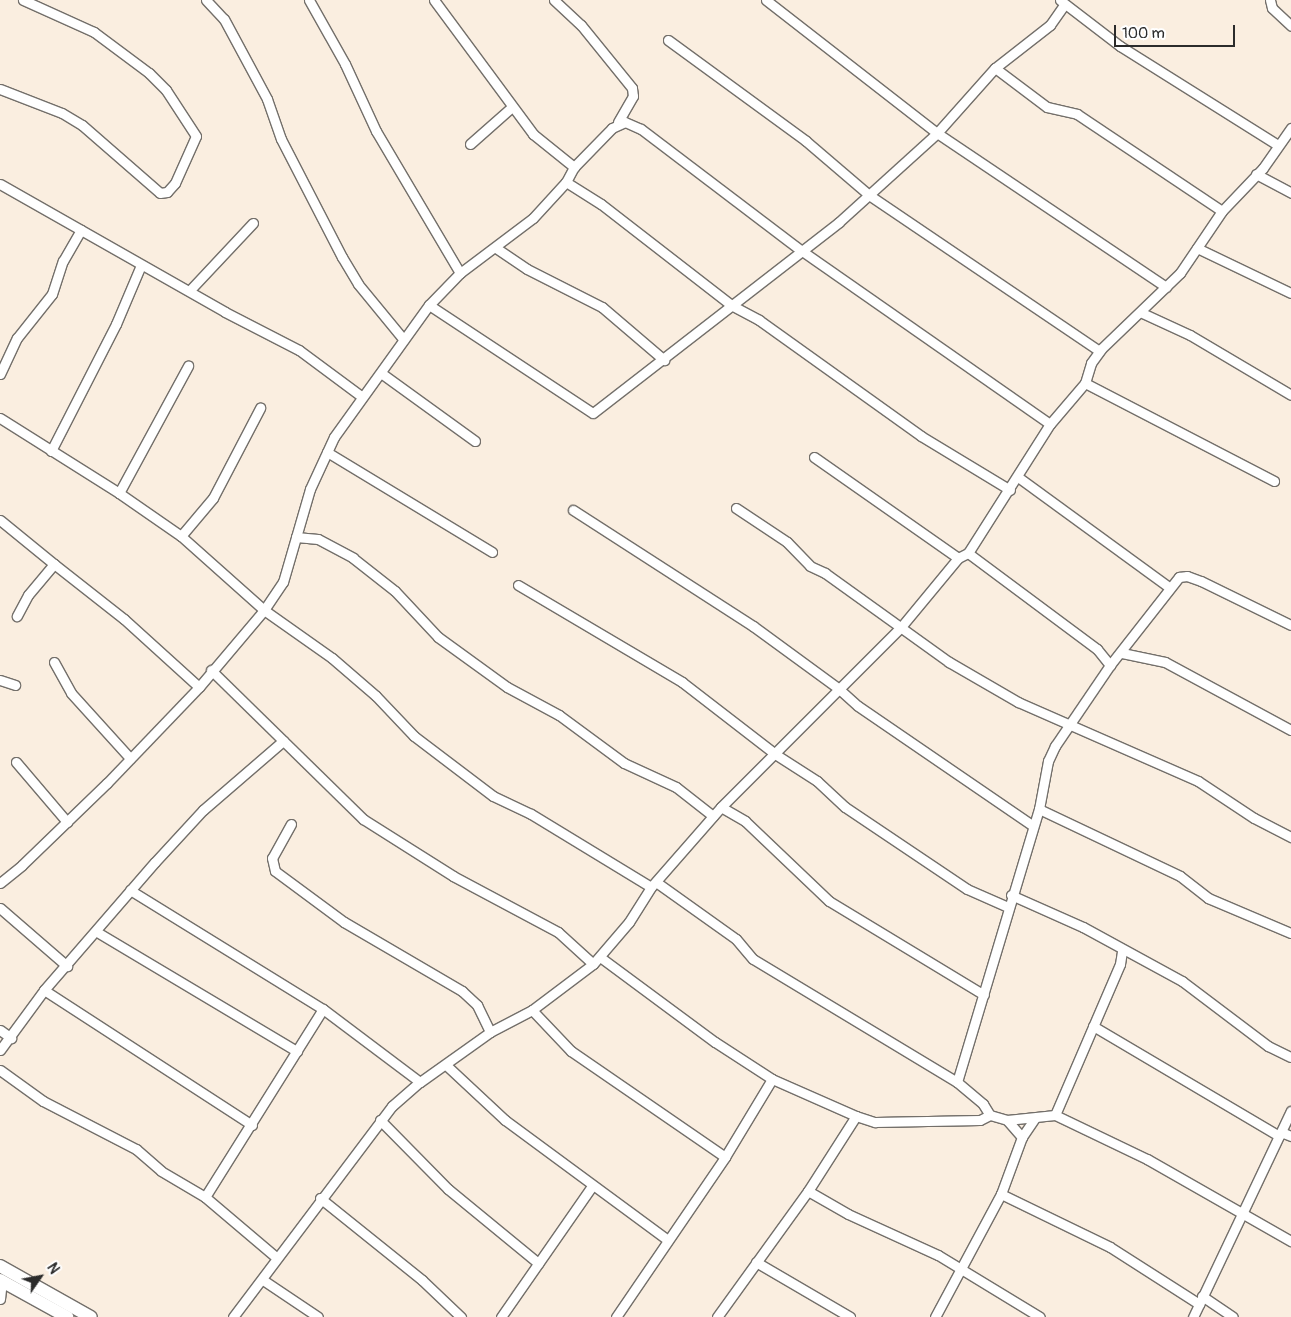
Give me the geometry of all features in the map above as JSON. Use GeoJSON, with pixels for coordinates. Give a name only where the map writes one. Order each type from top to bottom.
{"type":"FeatureCollection","features":[{"type":"Feature","properties":{"kind":"highway"},"geometry":{"type":"LineString","coordinates":[[0,1266],[91,1317]]}},
{"type":"Feature","properties":{"kind":"highway"},"geometry":{"type":"LineString","coordinates":[[1,1280],[67,1317]]}},
{"type":"Feature","properties":{"kind":"street"},"geometry":{"type":"LineString","coordinates":[[0,89],[62,113],[82,125],[160,193],[168,192],[174,183],[196,136],[166,90],[149,74],[94,32],[23,0]]}},
{"type":"Feature","properties":{"kind":"street"},"geometry":{"type":"LineString","coordinates":[[206,0],[224,19],[267,99],[281,139],[342,257],[358,284],[404,340]]}},
{"type":"Feature","properties":{"kind":"street"},"geometry":{"type":"LineString","coordinates":[[309,0],[345,64],[376,131],[460,273]]}},
{"type":"Feature","properties":{"kind":"street"},"geometry":{"type":"LineString","coordinates":[[434,0],[533,134],[574,166]]}},
{"type":"Feature","properties":{"kind":"street"},"geometry":{"type":"LineString","coordinates":[[0,882],[67,822],[199,687],[211,670],[264,610],[280,587],[310,490],[327,452],[361,396],[381,373],[429,305],[460,273],[496,248],[533,218],[566,182],[574,166],[618,122],[633,96],[632,88],[581,25],[554,0]]}},
{"type":"Feature","properties":{"kind":"street"},"geometry":{"type":"LineString","coordinates":[[766,0],[937,133],[1166,287]]}},
{"type":"Feature","properties":{"kind":"street"},"geometry":{"type":"LineString","coordinates":[[1270,0],[1272,8],[1291,26]]}},
{"type":"Feature","properties":{"kind":"street"},"geometry":{"type":"LineString","coordinates":[[429,305],[552,384],[590,412],[598,411],[664,360],[731,304],[802,251],[869,195],[937,133],[994,68],[1041,34],[1062,3],[1120,46],[1278,145]]}},
{"type":"Feature","properties":{"kind":"street"},"geometry":{"type":"LineString","coordinates":[[668,40],[806,141],[869,195],[1099,351]]}},
{"type":"Feature","properties":{"kind":"street"},"geometry":{"type":"LineString","coordinates":[[994,68],[1048,108],[1077,114],[1222,211]]}},
{"type":"Feature","properties":{"kind":"street"},"geometry":{"type":"LineString","coordinates":[[470,144],[512,107]]}},
{"type":"Feature","properties":{"kind":"street"},"geometry":{"type":"LineString","coordinates":[[618,122],[641,129],[802,251],[1050,424]]}},
{"type":"Feature","properties":{"kind":"street"},"geometry":{"type":"LineString","coordinates":[[233,1317],[263,1280],[320,1198],[380,1120],[420,1082],[490,1032],[532,1010],[597,960],[629,922],[653,884],[721,807],[900,627],[958,558],[968,553],[1018,478],[1050,424],[1085,383],[1091,363],[1099,351],[1166,287],[1197,248],[1222,211],[1256,174],[1291,128]]}},
{"type":"Feature","properties":{"kind":"street"},"geometry":{"type":"LineString","coordinates":[[1256,174],[1291,193]]}},
{"type":"Feature","properties":{"kind":"street"},"geometry":{"type":"LineString","coordinates":[[566,182],[601,204],[731,304],[759,320],[921,436],[1010,490]]}},
{"type":"Feature","properties":{"kind":"street"},"geometry":{"type":"LineString","coordinates":[[0,184],[141,265],[299,350],[361,396]]}},
{"type":"Feature","properties":{"kind":"street"},"geometry":{"type":"LineString","coordinates":[[190,290],[253,224]]}},
{"type":"Feature","properties":{"kind":"street"},"geometry":{"type":"LineString","coordinates":[[0,374],[17,338],[52,294],[63,261],[81,230]]}},
{"type":"Feature","properties":{"kind":"street"},"geometry":{"type":"LineString","coordinates":[[496,248],[527,269],[602,307],[664,360]]}},
{"type":"Feature","properties":{"kind":"street"},"geometry":{"type":"LineString","coordinates":[[1197,248],[1291,293]]}},
{"type":"Feature","properties":{"kind":"street"},"geometry":{"type":"LineString","coordinates":[[52,451],[116,324],[141,265]]}},
{"type":"Feature","properties":{"kind":"street"},"geometry":{"type":"LineString","coordinates":[[1140,312],[1190,335],[1291,395]]}},
{"type":"Feature","properties":{"kind":"street"},"geometry":{"type":"LineString","coordinates":[[119,492],[188,366]]}},
{"type":"Feature","properties":{"kind":"street"},"geometry":{"type":"LineString","coordinates":[[381,373],[474,442]]}},
{"type":"Feature","properties":{"kind":"street"},"geometry":{"type":"LineString","coordinates":[[1085,383],[1274,481]]}},
{"type":"Feature","properties":{"kind":"street"},"geometry":{"type":"LineString","coordinates":[[181,536],[213,498],[260,408]]}},
{"type":"Feature","properties":{"kind":"street"},"geometry":{"type":"LineString","coordinates":[[0,418],[119,492],[181,536],[264,610],[332,658],[376,696],[414,736],[493,796],[530,814],[653,884],[736,939],[753,959],[957,1082],[983,1104],[990,1115],[1008,1120],[1055,1115],[1147,1158],[1291,1242]]}},
{"type":"Feature","properties":{"kind":"street"},"geometry":{"type":"LineString","coordinates":[[327,452],[492,552]]}},
{"type":"Feature","properties":{"kind":"street"},"geometry":{"type":"LineString","coordinates":[[814,457],[958,558]]}},
{"type":"Feature","properties":{"kind":"street"},"geometry":{"type":"LineString","coordinates":[[1018,478],[1169,587]]}},
{"type":"Feature","properties":{"kind":"street"},"geometry":{"type":"LineString","coordinates":[[736,508],[787,542],[810,566],[825,573],[930,650],[1018,702],[1198,781],[1254,818],[1291,837]]}},
{"type":"Feature","properties":{"kind":"street"},"geometry":{"type":"LineString","coordinates":[[573,510],[753,626],[839,689],[852,702],[1033,826]]}},
{"type":"Feature","properties":{"kind":"street"},"geometry":{"type":"LineString","coordinates":[[0,520],[124,619],[199,687]]}},
{"type":"Feature","properties":{"kind":"street"},"geometry":{"type":"LineString","coordinates":[[296,537],[318,539],[353,558],[394,591],[438,637],[508,687],[559,715],[624,763],[676,787],[713,816]]}},
{"type":"Feature","properties":{"kind":"street"},"geometry":{"type":"LineString","coordinates":[[968,553],[1097,649],[1110,665]]}},
{"type":"Feature","properties":{"kind":"street"},"geometry":{"type":"LineString","coordinates":[[17,616],[28,595],[54,564]]}},
{"type":"Feature","properties":{"kind":"street"},"geometry":{"type":"LineString","coordinates":[[957,1082],[984,995],[1011,895],[1039,809],[1048,761],[1069,725],[1110,665],[1122,653],[1169,587],[1179,577],[1187,576],[1291,625]]}},
{"type":"Feature","properties":{"kind":"street"},"geometry":{"type":"LineString","coordinates":[[518,585],[682,682],[775,754],[817,781],[845,807],[968,889],[1008,907]]}},
{"type":"Feature","properties":{"kind":"street"},"geometry":{"type":"LineString","coordinates":[[1122,653],[1165,662],[1291,730]]}},
{"type":"Feature","properties":{"kind":"street"},"geometry":{"type":"LineString","coordinates":[[54,662],[71,693],[130,758]]}},
{"type":"Feature","properties":{"kind":"street"},"geometry":{"type":"LineString","coordinates":[[211,670],[363,819],[453,876],[558,932],[715,1042],[772,1079],[856,1116],[875,1122],[980,1120],[990,1115]]}},
{"type":"Feature","properties":{"kind":"street"},"geometry":{"type":"LineString","coordinates":[[0,680],[15,685]]}},
{"type":"Feature","properties":{"kind":"street"},"geometry":{"type":"LineString","coordinates":[[0,1050],[11,1038],[44,990],[97,932],[130,890],[203,810],[284,741]]}},
{"type":"Feature","properties":{"kind":"street"},"geometry":{"type":"LineString","coordinates":[[16,762],[67,822]]}},
{"type":"Feature","properties":{"kind":"street"},"geometry":{"type":"LineString","coordinates":[[721,807],[745,821],[829,901],[984,995]]}},
{"type":"Feature","properties":{"kind":"street"},"geometry":{"type":"LineString","coordinates":[[1039,809],[1180,876],[1208,898],[1291,933]]}},
{"type":"Feature","properties":{"kind":"street"},"geometry":{"type":"LineString","coordinates":[[291,824],[272,858],[275,871],[344,922],[462,991],[477,1005],[490,1032]]}},
{"type":"Feature","properties":{"kind":"street"},"geometry":{"type":"LineString","coordinates":[[130,890],[323,1009],[420,1082]]}},
{"type":"Feature","properties":{"kind":"street"},"geometry":{"type":"LineString","coordinates":[[1011,895],[1083,927],[1122,951],[1196,990],[1268,1046],[1291,1057]]}},
{"type":"Feature","properties":{"kind":"street"},"geometry":{"type":"LineString","coordinates":[[0,908],[67,966]]}},
{"type":"Feature","properties":{"kind":"street"},"geometry":{"type":"LineString","coordinates":[[97,932],[296,1051]]}},
{"type":"Feature","properties":{"kind":"street"},"geometry":{"type":"LineString","coordinates":[[1055,1115],[1093,1026],[1122,951]]}},
{"type":"Feature","properties":{"kind":"street"},"geometry":{"type":"LineString","coordinates":[[44,990],[252,1125]]}},
{"type":"Feature","properties":{"kind":"street"},"geometry":{"type":"LineString","coordinates":[[205,1197],[252,1125],[323,1009]]}},
{"type":"Feature","properties":{"kind":"street"},"geometry":{"type":"LineString","coordinates":[[532,1010],[571,1052],[725,1157]]}},
{"type":"Feature","properties":{"kind":"street"},"geometry":{"type":"LineString","coordinates":[[1093,1026],[1280,1134],[1291,1136]]}},
{"type":"Feature","properties":{"kind":"street"},"geometry":{"type":"LineString","coordinates":[[0,1030],[11,1038]]}},
{"type":"Feature","properties":{"kind":"street"},"geometry":{"type":"LineString","coordinates":[[446,1065],[505,1120],[592,1186],[668,1240]]}},
{"type":"Feature","properties":{"kind":"street"},"geometry":{"type":"LineString","coordinates":[[0,1070],[43,1101],[136,1149],[161,1171],[205,1197],[277,1258]]}},
{"type":"Feature","properties":{"kind":"street"},"geometry":{"type":"LineString","coordinates":[[616,1317],[725,1157],[772,1079]]}},
{"type":"Feature","properties":{"kind":"street"},"geometry":{"type":"LineString","coordinates":[[1193,1317],[1291,1111]]}},
{"type":"Feature","properties":{"kind":"street"},"geometry":{"type":"LineString","coordinates":[[717,1317],[808,1190],[856,1116]]}},
{"type":"Feature","properties":{"kind":"street"},"geometry":{"type":"LineString","coordinates":[[935,1317],[963,1270],[1001,1194],[1022,1137],[1035,1118]]}},
{"type":"Feature","properties":{"kind":"street"},"geometry":{"type":"LineString","coordinates":[[380,1120],[448,1188],[538,1263]]}},
{"type":"Feature","properties":{"kind":"street"},"geometry":{"type":"LineString","coordinates":[[1008,1120],[1022,1137]]}},
{"type":"Feature","properties":{"kind":"street"},"geometry":{"type":"LineString","coordinates":[[501,1317],[592,1186]]}},
{"type":"Feature","properties":{"kind":"street"},"geometry":{"type":"LineString","coordinates":[[808,1190],[848,1214],[963,1270],[1027,1306],[1040,1317]]}},
{"type":"Feature","properties":{"kind":"street"},"geometry":{"type":"LineString","coordinates":[[1001,1194],[1110,1247],[1200,1300],[1233,1317]]}},
{"type":"Feature","properties":{"kind":"street"},"geometry":{"type":"LineString","coordinates":[[320,1198],[422,1280],[461,1317]]}},
{"type":"Feature","properties":{"kind":"street"},"geometry":{"type":"LineString","coordinates":[[756,1262],[850,1317]]}},
{"type":"Feature","properties":{"kind":"street"},"geometry":{"type":"LineString","coordinates":[[0,1298],[1,1280]]}},
{"type":"Feature","properties":{"kind":"street"},"geometry":{"type":"LineString","coordinates":[[263,1280],[318,1317]]}}]}
